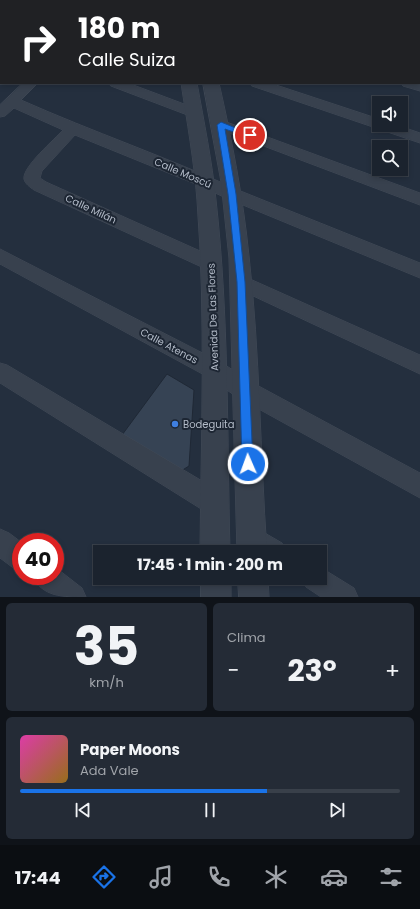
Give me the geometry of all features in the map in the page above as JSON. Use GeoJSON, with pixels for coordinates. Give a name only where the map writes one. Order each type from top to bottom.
{"type":"FeatureCollection","features":[{"type":"Feature","properties":{"kind":"street"},"geometry":{"type":"LineString","coordinates":[[0,113],[30,84]]}},
{"type":"Feature","properties":{"kind":"street"},"geometry":{"type":"LineString","coordinates":[[119,84],[195,113]]}},
{"type":"Feature","properties":{"kind":"street","name":"Avenida De Las Flores"},"geometry":{"type":"LineString","coordinates":[[189,84],[195,113],[204,181],[212,264],[215,370],[216,545]]}},
{"type":"Feature","properties":{"kind":"street"},"geometry":{"type":"LineString","coordinates":[[211,84],[221,125],[232,194],[241,282],[251,545]]}},
{"type":"Feature","properties":{"kind":"street"},"geometry":{"type":"LineString","coordinates":[[260,84],[372,122]]}},
{"type":"Feature","properties":{"kind":"street","name":"Calle Moscú"},"geometry":{"type":"LineString","coordinates":[[12,102],[73,129],[204,181],[232,194],[420,271]]}},
{"type":"Feature","properties":{"kind":"street"},"geometry":{"type":"LineString","coordinates":[[221,125],[420,199]]}},
{"type":"Feature","properties":{"kind":"street","name":"Calle Milán"},"geometry":{"type":"LineString","coordinates":[[73,129],[36,168],[32,175],[32,180],[40,186],[212,264]]}},
{"type":"Feature","properties":{"kind":"street"},"geometry":{"type":"LineString","coordinates":[[402,132],[420,138]]}},
{"type":"Feature","properties":{"kind":"street","name":"Calle Atenas"},"geometry":{"type":"LineString","coordinates":[[0,256],[215,370],[245,390],[420,486]]}},
{"type":"Feature","properties":{"kind":"street"},"geometry":{"type":"LineString","coordinates":[[241,282],[420,365]]}},
{"type":"Feature","properties":{"kind":"street"},"geometry":{"type":"LineString","coordinates":[[0,372],[215,503]]}},
{"type":"Feature","properties":{"kind":"street"},"geometry":{"type":"LineString","coordinates":[[0,542],[12,551]]}},
{"type":"Feature","properties":{"kind":"street"},"geometry":{"type":"LineString","coordinates":[[57,585],[73,597]]}},
{"type":"Feature","properties":{"kind":"street"},"geometry":{"type":"LineString","coordinates":[[216,585],[216,597]]}},
{"type":"Feature","properties":{"kind":"street"},"geometry":{"type":"LineString","coordinates":[[253,585],[254,597]]}},
{"type":"Feature","properties":{"kind":"street"},"geometry":{"type":"LineString","coordinates":[[325,585],[345,597]]}},
{"type":"Feature","properties":{"kind":"building"},"geometry":{"type":"Polygon","coordinates":[[[167,374],[194,390],[189,466],[181,471],[122,435],[167,374]]]}},
{"type":"Feature","properties":{"kind":"place","name":"Bodeguita"},"geometry":{"type":"Point","coordinates":[175,424]}},
{"type":"Feature","properties":{"kind":"route"},"geometry":{"type":"LineString","coordinates":[[248,464],[241,282],[232,194],[221,125],[250,135]]}}]}
